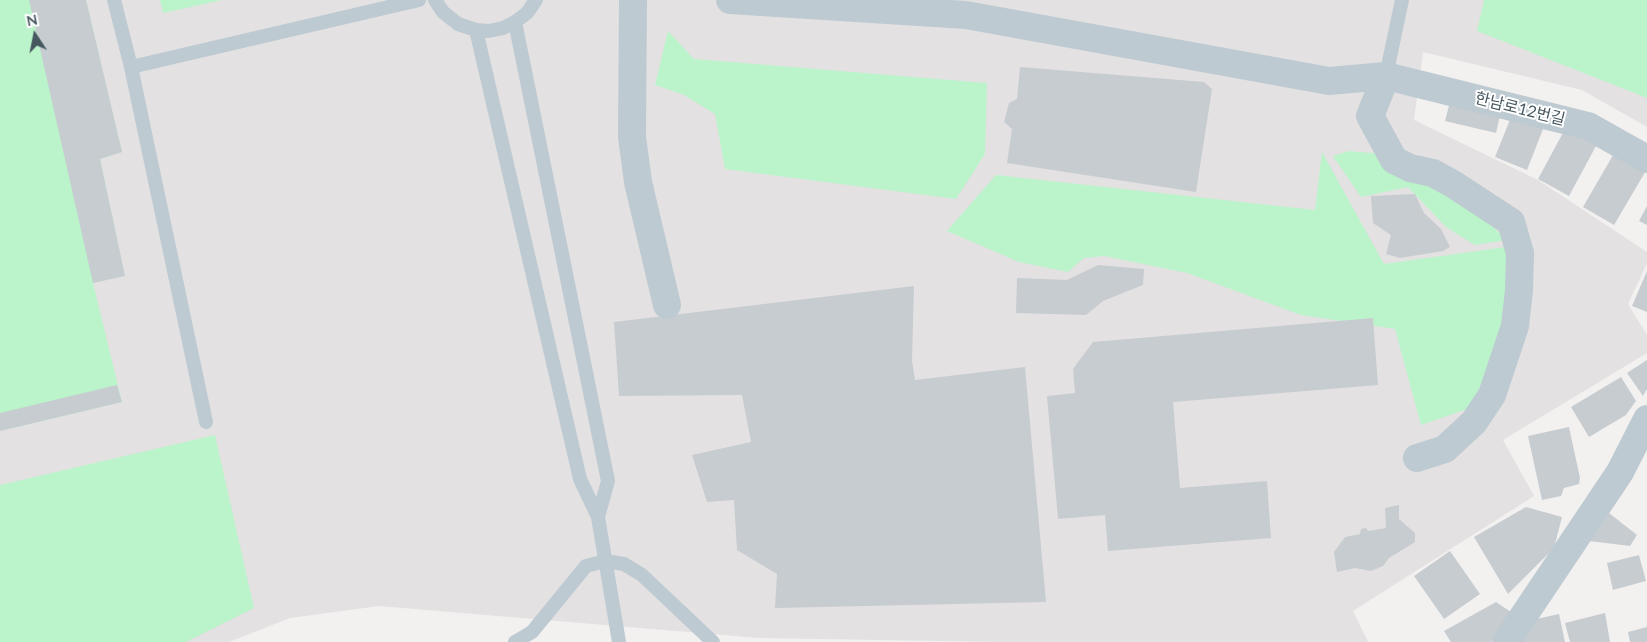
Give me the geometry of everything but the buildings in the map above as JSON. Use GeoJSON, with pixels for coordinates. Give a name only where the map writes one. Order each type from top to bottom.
{"type":"FeatureCollection","features":[{"type":"Feature","properties":{"kind":"street"},"geometry":{"type":"LineString","coordinates":[[633,0],[632,138],[638,182],[667,305]]}},
{"type":"Feature","properties":{"kind":"street","name":"한남로12번길"},"geometry":{"type":"LineString","coordinates":[[730,0],[966,15],[1329,81],[1386,76],[1588,126],[1647,159]]}},
{"type":"Feature","properties":{"kind":"street"},"geometry":{"type":"LineString","coordinates":[[1386,76],[1370,116],[1394,160],[1410,168],[1433,173],[1511,222],[1520,253],[1519,290],[1515,326],[1492,395],[1474,422],[1445,449],[1417,458]]}},
{"type":"Feature","properties":{"kind":"street"},"geometry":{"type":"LineString","coordinates":[[1506,642],[1620,472],[1647,419]]}},
{"type":"Feature","properties":{"kind":"lane"},"geometry":{"type":"LineString","coordinates":[[114,0],[131,67],[206,422]]}},
{"type":"Feature","properties":{"kind":"lane"},"geometry":{"type":"LineString","coordinates":[[131,67],[419,0]]}},
{"type":"Feature","properties":{"kind":"lane"},"geometry":{"type":"LineString","coordinates":[[435,0],[443,12],[458,24],[476,30],[490,31],[503,28],[515,22],[527,13],[536,0]]}},
{"type":"Feature","properties":{"kind":"lane"},"geometry":{"type":"LineString","coordinates":[[1386,76],[1402,0]]}},
{"type":"Feature","properties":{"kind":"lane"},"geometry":{"type":"LineString","coordinates":[[515,22],[608,481],[598,517]]}},
{"type":"Feature","properties":{"kind":"lane"},"geometry":{"type":"LineString","coordinates":[[476,30],[580,479],[598,517],[618,642]]}},
{"type":"Feature","properties":{"kind":"lane"},"geometry":{"type":"LineString","coordinates":[[514,642],[532,632],[586,566],[605,561],[624,564],[642,575],[712,642]]}},
{"type":"Feature","properties":{"kind":"shaded area"},"geometry":{"type":"Polygon","coordinates":[[[0,0],[1647,0],[1647,127],[1582,90],[1423,52],[1414,120],[1538,180],[1647,252],[1647,263],[1628,304],[1647,335],[1647,353],[1503,440],[1534,496],[1353,611],[1368,642],[1001,642],[759,638],[379,606],[290,618],[229,642],[0,642],[0,0]]]}},
{"type":"Feature","properties":{"kind":"green space"},"geometry":{"type":"Polygon","coordinates":[[[0,0],[86,0],[122,152],[100,159],[125,276],[93,283],[122,402],[0,431],[0,0]]]}},
{"type":"Feature","properties":{"kind":"green space"},"geometry":{"type":"Polygon","coordinates":[[[160,0],[222,0],[163,13],[160,0]]]}},
{"type":"Feature","properties":{"kind":"green space"},"geometry":{"type":"Polygon","coordinates":[[[1484,0],[1647,0],[1647,98],[1477,31],[1484,0]]]}},
{"type":"Feature","properties":{"kind":"green space"},"geometry":{"type":"Polygon","coordinates":[[[668,31],[694,59],[987,83],[985,154],[956,199],[725,169],[715,114],[684,95],[655,85],[668,31]]]}},
{"type":"Feature","properties":{"kind":"green space"},"geometry":{"type":"Polygon","coordinates":[[[1349,151],[1426,158],[1506,240],[1475,245],[1446,227],[1408,187],[1361,197],[1333,156],[1349,151]]]}},
{"type":"Feature","properties":{"kind":"green space"},"geometry":{"type":"Polygon","coordinates":[[[1322,152],[1384,264],[1513,246],[1509,327],[1470,408],[1421,425],[1395,329],[1301,315],[1187,273],[1104,256],[1084,258],[1068,272],[1019,262],[947,231],[996,175],[1315,210],[1322,152]]]}},
{"type":"Feature","properties":{"kind":"green space"},"geometry":{"type":"Polygon","coordinates":[[[215,435],[254,608],[186,642],[0,642],[0,485],[215,435]]]}}]}
